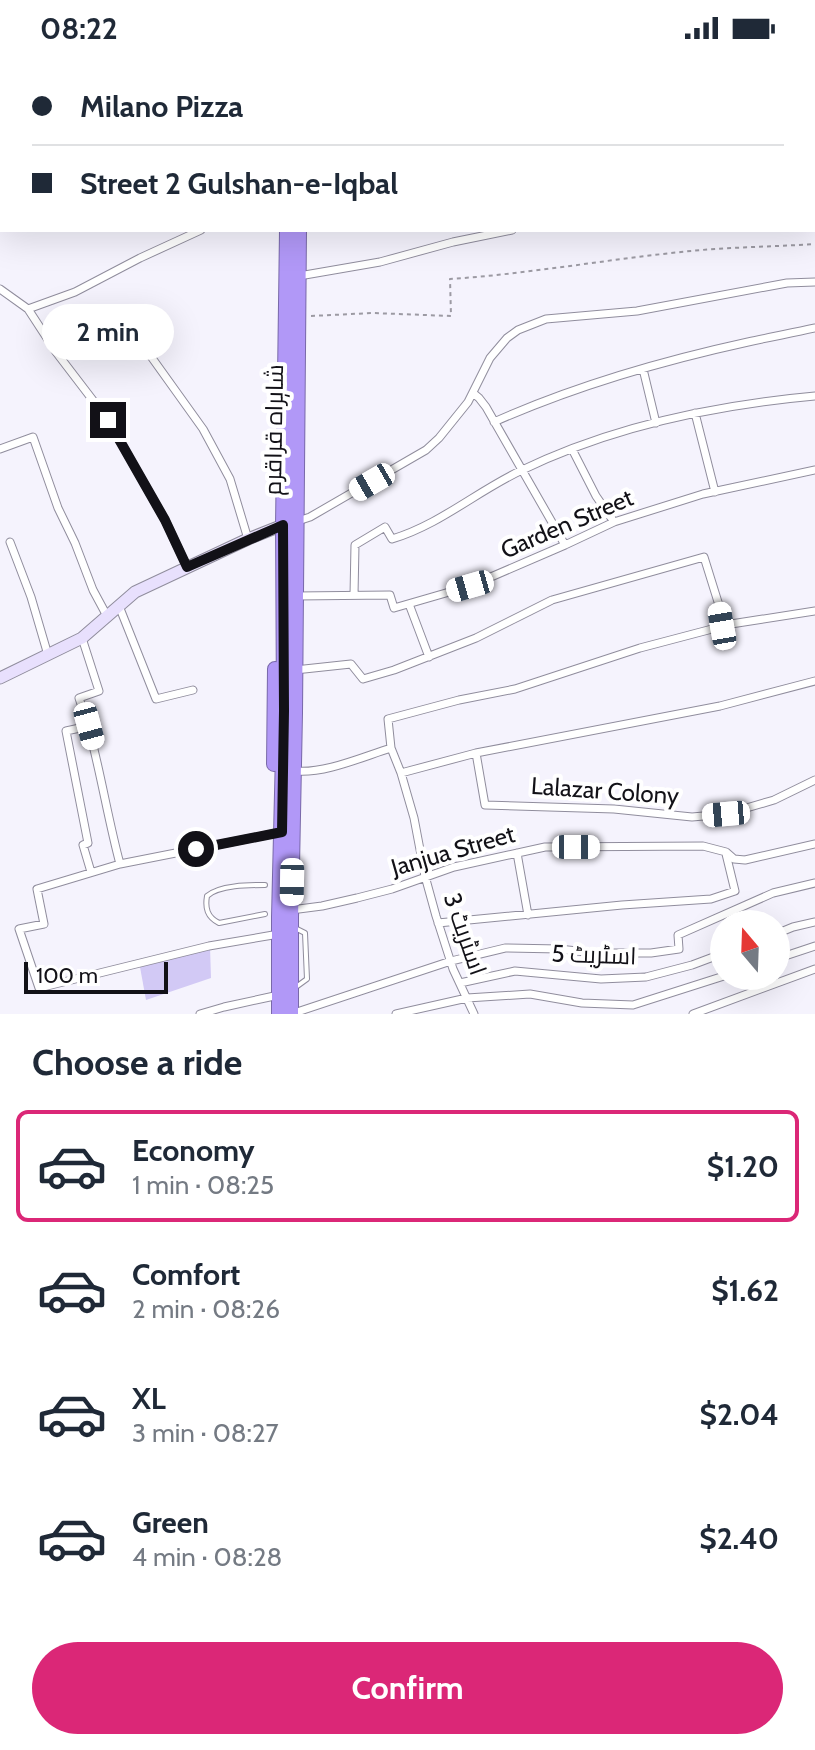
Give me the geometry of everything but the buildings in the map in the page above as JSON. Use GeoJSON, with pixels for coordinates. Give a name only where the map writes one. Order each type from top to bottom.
{"type":"FeatureCollection","features":[{"type":"Feature","properties":{"kind":"highway","name":"شاہراہ قراقرم"},"geometry":{"type":"LineString","coordinates":[[287,232],[289,523],[296,596],[295,670],[282,811],[279,934],[285,994],[291,1014]]}},
{"type":"Feature","properties":{"kind":"highway","name":"شاہراہ قراقرم"},"geometry":{"type":"LineString","coordinates":[[279,1014],[285,994],[291,914],[295,771],[284,639],[299,232]]}},
{"type":"Feature","properties":{"kind":"highway"},"geometry":{"type":"LineString","coordinates":[[282,811],[275,795],[273,725],[277,646],[284,639]]}},
{"type":"Feature","properties":{"kind":"street"},"geometry":{"type":"LineString","coordinates":[[28,309],[75,292],[197,232]]}},
{"type":"Feature","properties":{"kind":"street"},"geometry":{"type":"LineString","coordinates":[[299,276],[380,262],[502,232]]}},
{"type":"Feature","properties":{"kind":"street"},"geometry":{"type":"LineString","coordinates":[[0,678],[82,638],[135,592],[248,539],[310,517],[426,450],[468,402],[490,358],[518,330],[546,319],[637,311],[787,283],[815,282]]}},
{"type":"Feature","properties":{"kind":"street"},"geometry":{"type":"LineString","coordinates":[[0,289],[4,295],[28,309],[56,352],[108,420],[165,520],[187,567]]}},
{"type":"Feature","properties":{"kind":"street"},"geometry":{"type":"LineString","coordinates":[[127,323],[203,429],[230,479],[248,539]]}},
{"type":"Feature","properties":{"kind":"street"},"geometry":{"type":"LineString","coordinates":[[494,422],[589,384],[746,342],[815,328]]}},
{"type":"Feature","properties":{"kind":"street"},"geometry":{"type":"LineString","coordinates":[[643,369],[656,423]]}},
{"type":"Feature","properties":{"kind":"street"},"geometry":{"type":"LineString","coordinates":[[473,393],[494,422],[565,545]]}},
{"type":"Feature","properties":{"kind":"street"},"geometry":{"type":"LineString","coordinates":[[354,595],[355,545],[385,527],[392,539],[413,533],[521,470],[572,449],[656,423],[695,413],[815,396]]}},
{"type":"Feature","properties":{"kind":"street"},"geometry":{"type":"LineString","coordinates":[[695,413],[715,492]]}},
{"type":"Feature","properties":{"kind":"street"},"geometry":{"type":"LineString","coordinates":[[0,449],[33,437],[58,508],[107,616]]}},
{"type":"Feature","properties":{"kind":"street"},"geometry":{"type":"LineString","coordinates":[[572,449],[596,496],[614,522]]}},
{"type":"Feature","properties":{"kind":"street","name":"Garden Street"},"geometry":{"type":"LineString","coordinates":[[409,604],[470,586],[614,522],[715,492],[815,470]]}},
{"type":"Feature","properties":{"kind":"street"},"geometry":{"type":"LineString","coordinates":[[10,542],[48,655]]}},
{"type":"Feature","properties":{"kind":"street"},"geometry":{"type":"LineString","coordinates":[[295,670],[351,664],[363,679],[476,638],[552,600],[704,557],[722,626]]}},
{"type":"Feature","properties":{"kind":"street"},"geometry":{"type":"LineString","coordinates":[[296,596],[390,595],[394,608],[409,604],[429,657]]}},
{"type":"Feature","properties":{"kind":"street"},"geometry":{"type":"LineString","coordinates":[[119,606],[156,699],[193,690]]}},
{"type":"Feature","properties":{"kind":"street"},"geometry":{"type":"LineString","coordinates":[[401,773],[391,748],[388,719],[515,689],[640,648],[722,626],[815,611]]}},
{"type":"Feature","properties":{"kind":"street"},"geometry":{"type":"LineString","coordinates":[[82,638],[99,691],[79,698],[89,726],[120,864]]}},
{"type":"Feature","properties":{"kind":"street","name":"Lalazar Colony"},"geometry":{"type":"LineString","coordinates":[[401,773],[476,753],[720,706],[815,681]]}},
{"type":"Feature","properties":{"kind":"street"},"geometry":{"type":"LineString","coordinates":[[89,726],[66,731],[88,843],[83,845],[91,872]]}},
{"type":"Feature","properties":{"kind":"street"},"geometry":{"type":"LineString","coordinates":[[295,771],[318,770],[391,748]]}},
{"type":"Feature","properties":{"kind":"street","name":"Lalazar Colony"},"geometry":{"type":"LineString","coordinates":[[476,753],[485,805],[614,809],[692,817],[726,814],[774,800],[815,780]]}},
{"type":"Feature","properties":{"kind":"street","name":"اسٹریٹ 3"},"geometry":{"type":"LineString","coordinates":[[401,773],[438,923],[474,1014]]}},
{"type":"Feature","properties":{"kind":"street"},"geometry":{"type":"LineString","coordinates":[[279,934],[209,946],[39,988],[19,929],[44,924],[37,889],[120,864],[282,832]]}},
{"type":"Feature","properties":{"kind":"street","name":"Janjua Street"},"geometry":{"type":"LineString","coordinates":[[291,914],[392,889],[454,867],[545,847],[703,846],[726,852],[734,859],[745,860],[815,844]]}},
{"type":"Feature","properties":{"kind":"street"},"geometry":{"type":"LineString","coordinates":[[438,923],[711,899],[735,891],[726,852]]}},
{"type":"Feature","properties":{"kind":"street"},"geometry":{"type":"LineString","coordinates":[[517,853],[528,915]]}},
{"type":"Feature","properties":{"kind":"street"},"geometry":{"type":"LineString","coordinates":[[291,1014],[451,961],[505,948],[595,953],[651,953],[679,949],[678,935],[773,893],[815,883]]}},
{"type":"Feature","properties":{"kind":"street"},"geometry":{"type":"LineString","coordinates":[[790,928],[815,922]]}},
{"type":"Feature","properties":{"kind":"street"},"geometry":{"type":"LineString","coordinates":[[790,954],[815,946]]}},
{"type":"Feature","properties":{"kind":"street","name":"اسٹریٹ 5"},"geometry":{"type":"LineString","coordinates":[[460,983],[515,971],[601,979],[646,977],[710,958]]}},
{"type":"Feature","properties":{"kind":"street"},"geometry":{"type":"LineString","coordinates":[[693,1014],[815,969]]}},
{"type":"Feature","properties":{"kind":"street"},"geometry":{"type":"LineString","coordinates":[[396,1014],[467,998],[530,994],[582,1003],[633,1005],[710,980]]}},
{"type":"Feature","properties":{"kind":"street"},"geometry":{"type":"LineString","coordinates":[[200,1014],[285,994]]}},
{"type":"Feature","properties":{"kind":"lane"},"geometry":{"type":"LineString","coordinates":[[265,885],[245,885],[209,892],[206,909],[209,916],[219,923],[265,914]]}},
{"type":"Feature","properties":{"kind":"path"},"geometry":{"type":"LineString","coordinates":[[298,317],[373,313],[451,316],[450,279],[685,251],[815,244]]}},
{"type":"Feature","properties":{"kind":"shaded area"},"geometry":{"type":"Polygon","coordinates":[[[210,947],[211,978],[146,1000],[140,967],[210,947]]]}},
{"type":"Feature","properties":{"kind":"route"},"geometry":{"type":"LineString","coordinates":[[108,420],[165,520],[187,567],[283,525],[282,832],[196,849]]}}]}
